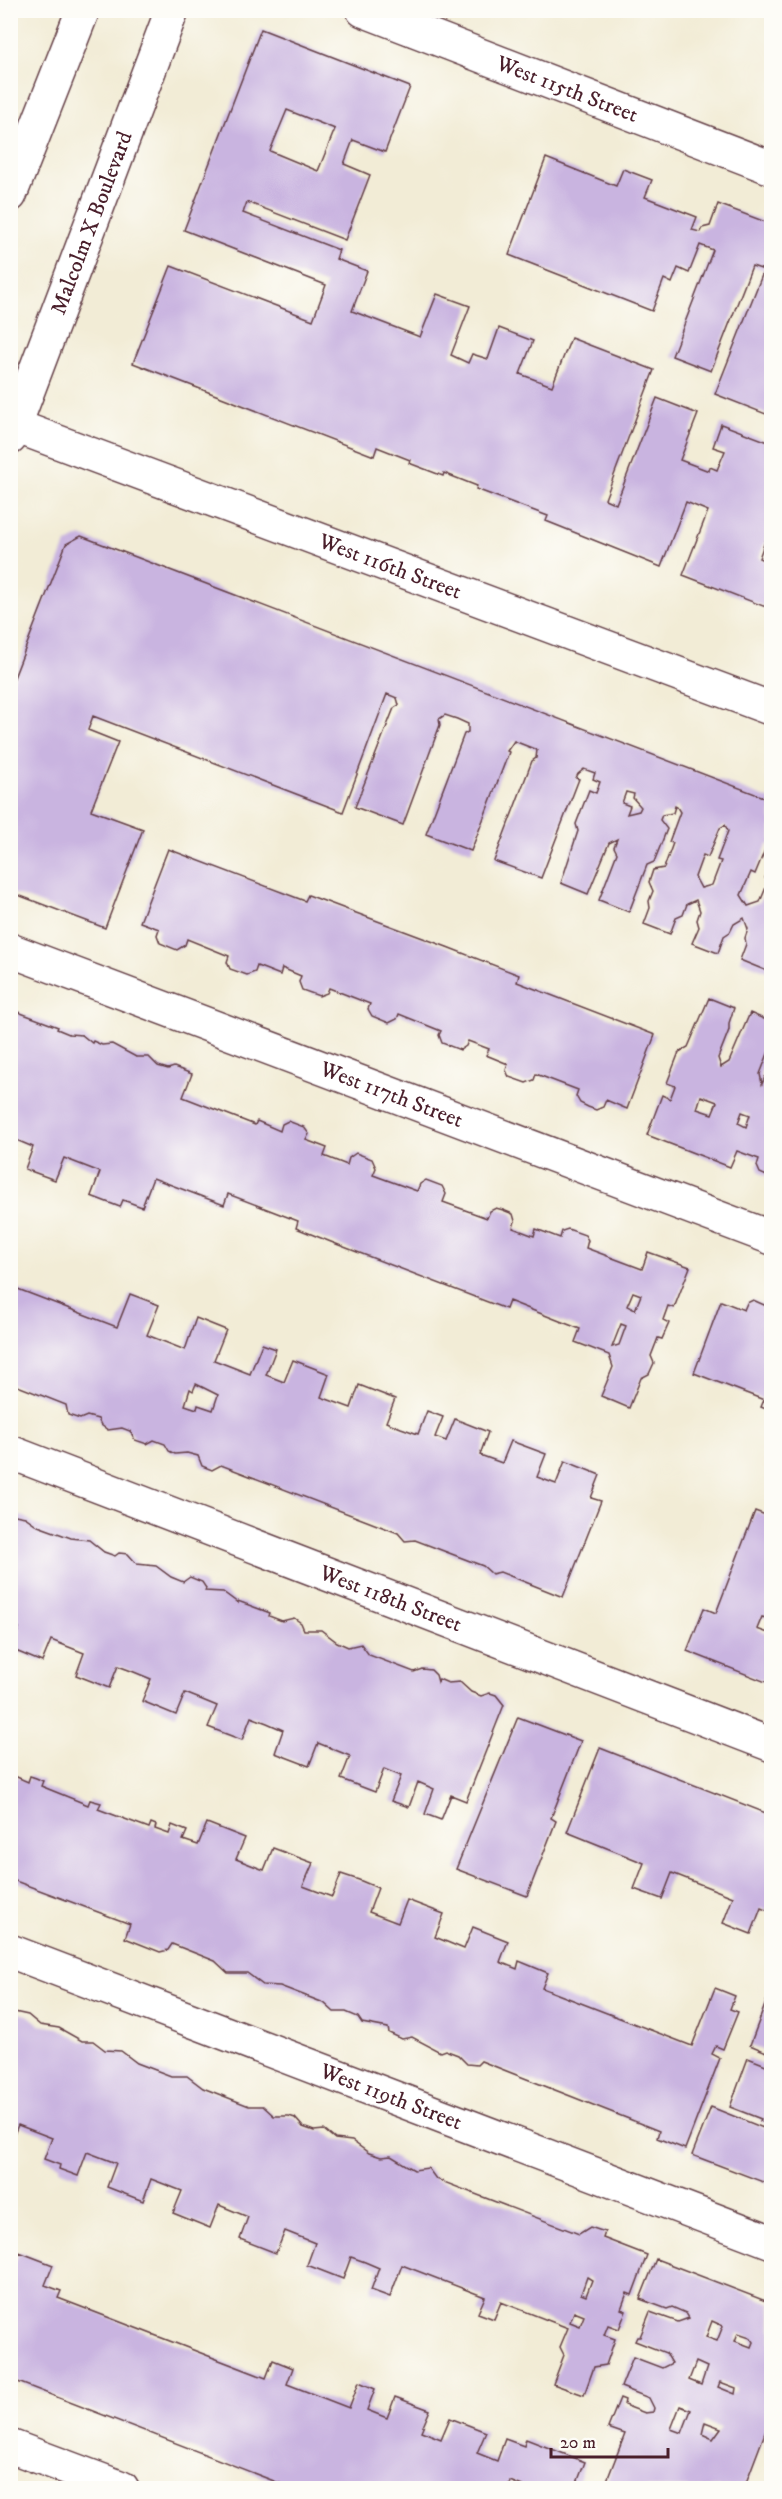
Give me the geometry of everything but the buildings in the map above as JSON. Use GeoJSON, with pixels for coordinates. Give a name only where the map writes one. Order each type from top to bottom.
{"type":"FeatureCollection","features":[{"type":"Feature","properties":{"kind":"street"},"geometry":{"type":"LineString","coordinates":[[10,195],[83,10]]}},
{"type":"Feature","properties":{"kind":"street","name":"Malcolm X Boulevard"},"geometry":{"type":"LineString","coordinates":[[12,429],[172,10]]}},
{"type":"Feature","properties":{"kind":"street","name":"West 115th Street"},"geometry":{"type":"LineString","coordinates":[[363,10],[771,168]]}},
{"type":"Feature","properties":{"kind":"street","name":"West 116th Street"},"geometry":{"type":"LineString","coordinates":[[12,429],[771,709]]}},
{"type":"Feature","properties":{"kind":"street","name":"West 117th Street"},"geometry":{"type":"LineString","coordinates":[[10,950],[771,1238]]}},
{"type":"Feature","properties":{"kind":"street","name":"West 118th Street"},"geometry":{"type":"LineString","coordinates":[[10,1452],[771,1745]]}},
{"type":"Feature","properties":{"kind":"street","name":"West 119th Street"},"geometry":{"type":"LineString","coordinates":[[10,1951],[771,2242]]}},
{"type":"Feature","properties":{"kind":"street"},"geometry":{"type":"LineString","coordinates":[[10,2446],[122,2488]]}}]}
